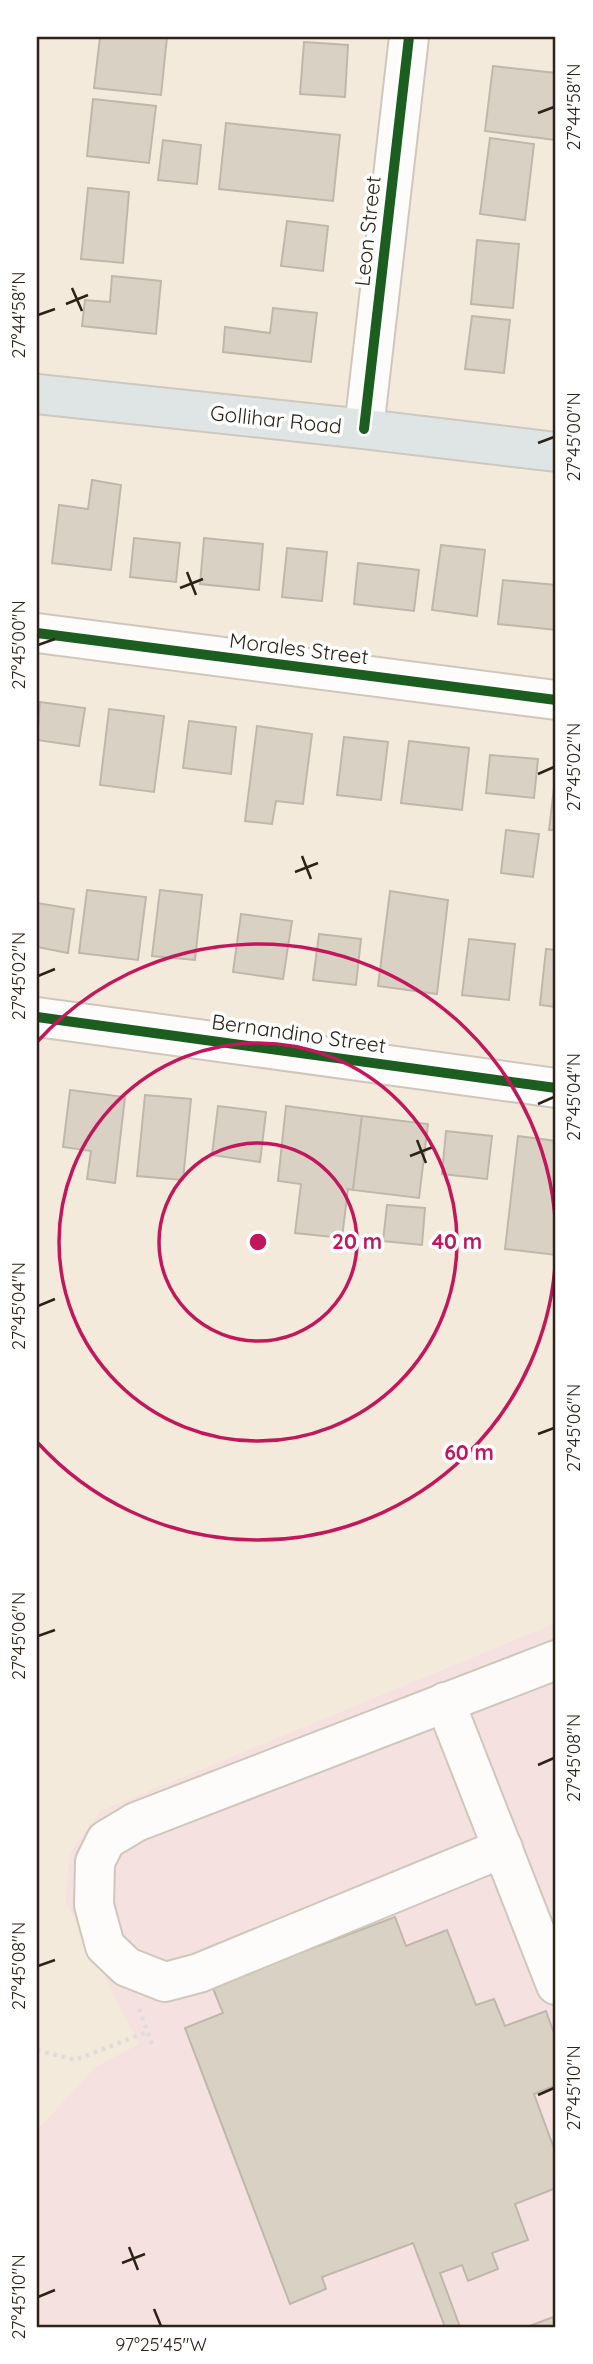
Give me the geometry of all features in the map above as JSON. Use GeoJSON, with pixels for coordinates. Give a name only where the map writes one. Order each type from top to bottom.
{"type":"FeatureCollection","features":[{"type":"Feature","properties":{"kind":"main road","name":"Gollihar Road"},"geometry":{"type":"LineString","coordinates":[[37,394],[556,452]]}},
{"type":"Feature","properties":{"kind":"street","name":"Leon Street"},"geometry":{"type":"LineString","coordinates":[[364,429],[409,37]]}},
{"type":"Feature","properties":{"kind":"street","name":"Morales Street"},"geometry":{"type":"LineString","coordinates":[[37,634],[556,700]]}},
{"type":"Feature","properties":{"kind":"street","name":"Bernandino Street"},"geometry":{"type":"LineString","coordinates":[[37,1017],[556,1088]]}},
{"type":"Feature","properties":{"kind":"street"},"geometry":{"type":"LineString","coordinates":[[503,1848],[199,1973],[165,1982],[127,1967],[105,1946],[94,1905],[96,1862],[106,1840],[136,1822],[556,1660]]}},
{"type":"Feature","properties":{"kind":"street"},"geometry":{"type":"LineString","coordinates":[[445,1702],[556,1985]]}},
{"type":"Feature","properties":{"kind":"path"},"geometry":{"type":"LineString","coordinates":[[37,2050],[75,2060],[147,2032]]}},
{"type":"Feature","properties":{"kind":"shaded area"},"geometry":{"type":"Polygon","coordinates":[[[556,1623],[556,2327],[37,2327],[37,2130],[95,2067],[139,2044],[65,1901],[70,1852],[100,1811],[556,1623]]]}},
{"type":"Feature","properties":{"kind":"building"},"geometry":{"type":"Polygon","coordinates":[[[100,37],[167,37],[161,95],[94,88],[100,37]]]}},
{"type":"Feature","properties":{"kind":"building"},"geometry":{"type":"Polygon","coordinates":[[[304,42],[348,45],[345,97],[300,94],[304,42]]]}},
{"type":"Feature","properties":{"kind":"building"},"geometry":{"type":"Polygon","coordinates":[[[493,66],[556,73],[556,140],[485,131],[493,66]]]}},
{"type":"Feature","properties":{"kind":"building"},"geometry":{"type":"Polygon","coordinates":[[[93,99],[156,106],[149,163],[87,156],[93,99]]]}},
{"type":"Feature","properties":{"kind":"building"},"geometry":{"type":"Polygon","coordinates":[[[226,123],[340,135],[333,201],[219,189],[226,123]]]}},
{"type":"Feature","properties":{"kind":"building"},"geometry":{"type":"Polygon","coordinates":[[[490,138],[534,144],[525,220],[480,214],[490,138]]]}},
{"type":"Feature","properties":{"kind":"building"},"geometry":{"type":"Polygon","coordinates":[[[163,140],[201,145],[197,184],[158,180],[163,140]]]}},
{"type":"Feature","properties":{"kind":"building"},"geometry":{"type":"Polygon","coordinates":[[[88,188],[129,192],[123,263],[81,259],[88,188]]]}},
{"type":"Feature","properties":{"kind":"building"},"geometry":{"type":"Polygon","coordinates":[[[287,221],[328,226],[323,271],[281,266],[287,221]]]}},
{"type":"Feature","properties":{"kind":"building"},"geometry":{"type":"Polygon","coordinates":[[[477,240],[519,244],[513,308],[471,304],[477,240]]]}},
{"type":"Feature","properties":{"kind":"building"},"geometry":{"type":"Polygon","coordinates":[[[112,276],[161,281],[156,334],[82,326],[85,300],[110,302],[112,276]]]}},
{"type":"Feature","properties":{"kind":"building"},"geometry":{"type":"Polygon","coordinates":[[[273,308],[317,313],[311,362],[223,352],[225,327],[270,333],[273,308]]]}},
{"type":"Feature","properties":{"kind":"building"},"geometry":{"type":"Polygon","coordinates":[[[472,316],[510,320],[504,373],[465,369],[472,316]]]}},
{"type":"Feature","properties":{"kind":"building"},"geometry":{"type":"Polygon","coordinates":[[[92,480],[121,485],[111,570],[52,563],[59,505],[88,509],[92,480]]]}},
{"type":"Feature","properties":{"kind":"building"},"geometry":{"type":"Polygon","coordinates":[[[134,538],[180,543],[176,582],[130,577],[134,538]]]}},
{"type":"Feature","properties":{"kind":"building"},"geometry":{"type":"Polygon","coordinates":[[[204,538],[263,544],[259,590],[200,584],[204,538]]]}},
{"type":"Feature","properties":{"kind":"building"},"geometry":{"type":"Polygon","coordinates":[[[441,545],[485,550],[477,616],[432,610],[441,545]]]}},
{"type":"Feature","properties":{"kind":"building"},"geometry":{"type":"Polygon","coordinates":[[[287,548],[327,552],[322,601],[282,597],[287,548]]]}},
{"type":"Feature","properties":{"kind":"building"},"geometry":{"type":"Polygon","coordinates":[[[358,563],[419,570],[414,611],[354,604],[358,563]]]}},
{"type":"Feature","properties":{"kind":"building"},"geometry":{"type":"Polygon","coordinates":[[[503,580],[556,585],[556,630],[498,624],[503,580]]]}},
{"type":"Feature","properties":{"kind":"building"},"geometry":{"type":"Polygon","coordinates":[[[40,702],[85,708],[79,746],[37,740],[40,702]]]}},
{"type":"Feature","properties":{"kind":"building"},"geometry":{"type":"Polygon","coordinates":[[[109,709],[164,716],[154,792],[100,785],[109,709]]]}},
{"type":"Feature","properties":{"kind":"building"},"geometry":{"type":"Polygon","coordinates":[[[189,721],[236,727],[231,774],[183,768],[189,721]]]}},
{"type":"Feature","properties":{"kind":"building"},"geometry":{"type":"Polygon","coordinates":[[[257,726],[312,734],[303,804],[276,801],[272,824],[245,821],[257,726]]]}},
{"type":"Feature","properties":{"kind":"building"},"geometry":{"type":"Polygon","coordinates":[[[344,737],[388,742],[381,800],[337,795],[344,737]]]}},
{"type":"Feature","properties":{"kind":"building"},"geometry":{"type":"Polygon","coordinates":[[[409,741],[469,748],[462,810],[401,803],[409,741]]]}},
{"type":"Feature","properties":{"kind":"building"},"geometry":{"type":"Polygon","coordinates":[[[490,755],[538,759],[534,798],[486,793],[490,755]]]}},
{"type":"Feature","properties":{"kind":"building"},"geometry":{"type":"Polygon","coordinates":[[[556,771],[556,830],[549,830],[556,771]]]}},
{"type":"Feature","properties":{"kind":"building"},"geometry":{"type":"Polygon","coordinates":[[[506,830],[539,834],[533,877],[501,873],[506,830]]]}},
{"type":"Feature","properties":{"kind":"building"},"geometry":{"type":"Polygon","coordinates":[[[87,890],[146,897],[138,960],[79,953],[87,890]]]}},
{"type":"Feature","properties":{"kind":"building"},"geometry":{"type":"Polygon","coordinates":[[[160,890],[202,895],[195,960],[152,956],[160,890]]]}},
{"type":"Feature","properties":{"kind":"building"},"geometry":{"type":"Polygon","coordinates":[[[390,891],[448,900],[437,994],[378,986],[390,891]]]}},
{"type":"Feature","properties":{"kind":"building"},"geometry":{"type":"Polygon","coordinates":[[[37,903],[74,909],[68,953],[37,947],[37,903]]]}},
{"type":"Feature","properties":{"kind":"building"},"geometry":{"type":"Polygon","coordinates":[[[241,914],[292,921],[283,979],[233,972],[241,914]]]}},
{"type":"Feature","properties":{"kind":"building"},"geometry":{"type":"Polygon","coordinates":[[[319,934],[361,939],[356,985],[313,980],[319,934]]]}},
{"type":"Feature","properties":{"kind":"building"},"geometry":{"type":"Polygon","coordinates":[[[469,939],[515,944],[509,1000],[462,995],[469,939]]]}},
{"type":"Feature","properties":{"kind":"building"},"geometry":{"type":"Polygon","coordinates":[[[546,949],[556,950],[556,1007],[540,1005],[546,949]]]}},
{"type":"Feature","properties":{"kind":"building"},"geometry":{"type":"Polygon","coordinates":[[[70,1090],[125,1097],[115,1183],[87,1179],[91,1151],[63,1147],[70,1090]]]}},
{"type":"Feature","properties":{"kind":"building"},"geometry":{"type":"Polygon","coordinates":[[[145,1095],[191,1099],[183,1180],[137,1176],[145,1095]]]}},
{"type":"Feature","properties":{"kind":"building"},"geometry":{"type":"Polygon","coordinates":[[[218,1106],[266,1112],[260,1162],[212,1155],[218,1106]]]}},
{"type":"Feature","properties":{"kind":"building"},"geometry":{"type":"Polygon","coordinates":[[[286,1106],[362,1116],[353,1190],[348,1189],[342,1238],[295,1233],[301,1184],[278,1181],[286,1106]]]}},
{"type":"Feature","properties":{"kind":"building"},"geometry":{"type":"Polygon","coordinates":[[[362,1116],[428,1124],[419,1198],[353,1190],[362,1116]]]}},
{"type":"Feature","properties":{"kind":"building"},"geometry":{"type":"Polygon","coordinates":[[[446,1131],[492,1136],[487,1179],[442,1174],[446,1131]]]}},
{"type":"Feature","properties":{"kind":"building"},"geometry":{"type":"Polygon","coordinates":[[[518,1136],[556,1141],[556,1255],[505,1249],[518,1136]]]}},
{"type":"Feature","properties":{"kind":"building"},"geometry":{"type":"Polygon","coordinates":[[[387,1205],[425,1208],[422,1245],[383,1241],[387,1205]]]}},
{"type":"Feature","properties":{"kind":"building"},"geometry":{"type":"Polygon","coordinates":[[[395,1917],[406,1946],[447,1930],[476,2005],[494,1999],[505,2026],[546,2011],[556,2039],[556,2085],[534,2094],[556,2154],[556,2188],[515,2204],[528,2240],[492,2253],[498,2269],[468,2281],[462,2265],[440,2273],[460,2327],[445,2327],[413,2243],[322,2277],[326,2289],[290,2304],[185,2028],[223,2013],[212,1986],[395,1917]]]}},
{"type":"Feature","properties":{"kind":"building"},"geometry":{"type":"Polygon","coordinates":[[[553,2317],[556,2327],[527,2327],[553,2317]]]}},
{"type":"Feature","properties":{"kind":"cycle path"},"geometry":{"type":"LineString","coordinates":[[364,429],[409,37]]}},
{"type":"Feature","properties":{"kind":"cycle path"},"geometry":{"type":"LineString","coordinates":[[37,633],[556,700]]}},
{"type":"Feature","properties":{"kind":"cycle path"},"geometry":{"type":"LineString","coordinates":[[37,1017],[556,1088]]}}]}
